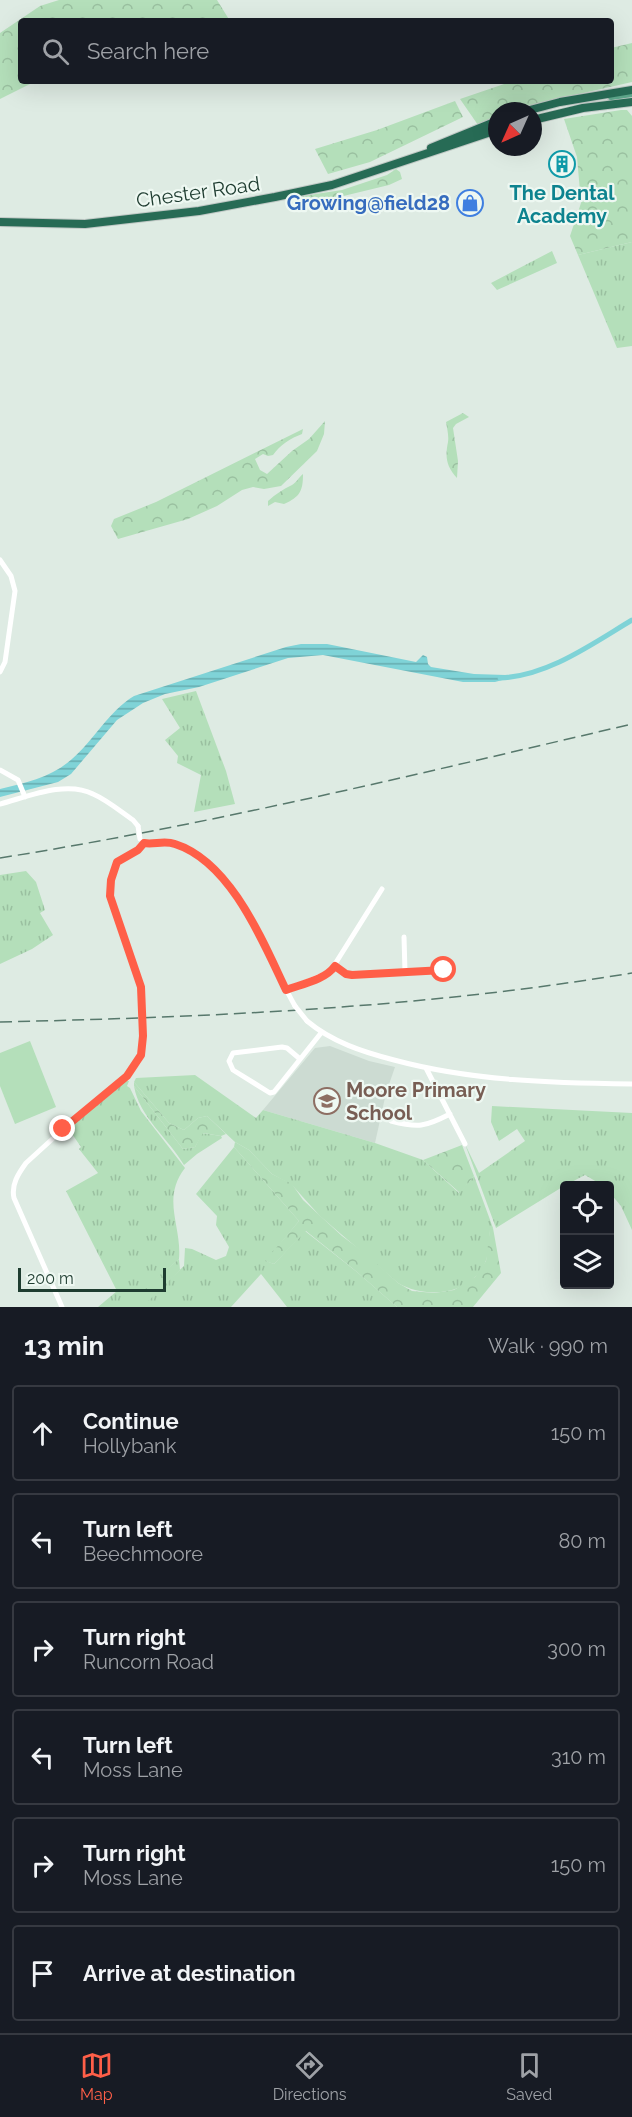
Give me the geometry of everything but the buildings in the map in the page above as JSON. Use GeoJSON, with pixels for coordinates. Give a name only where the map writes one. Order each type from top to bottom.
{"type":"FeatureCollection","features":[{"type":"Feature","properties":{"kind":"highway"},"geometry":{"type":"LineString","coordinates":[[542,107],[606,93],[632,90]]}},
{"type":"Feature","properties":{"kind":"highway"},"geometry":{"type":"LineString","coordinates":[[542,118],[574,110],[632,102]]}},
{"type":"Feature","properties":{"kind":"highway","name":"Chester Road"},"geometry":{"type":"LineString","coordinates":[[397,164],[488,125]]}},
{"type":"Feature","properties":{"kind":"highway","name":"Chester Road"},"geometry":{"type":"LineString","coordinates":[[0,222],[80,224],[199,211],[332,185],[488,133]]}},
{"type":"Feature","properties":{"kind":"main road"},"geometry":{"type":"LineString","coordinates":[[593,97],[632,94]]}},
{"type":"Feature","properties":{"kind":"main road"},"geometry":{"type":"LineString","coordinates":[[622,102],[632,108]]}},
{"type":"Feature","properties":{"kind":"street"},"geometry":{"type":"LineString","coordinates":[[0,560],[11,576],[15,591],[5,662],[0,672]]}},
{"type":"Feature","properties":{"kind":"street"},"geometry":{"type":"LineString","coordinates":[[0,770],[14,777],[20,784],[24,796]]}},
{"type":"Feature","properties":{"kind":"street"},"geometry":{"type":"LineString","coordinates":[[0,804],[24,796],[63,789],[92,793],[133,820],[138,826],[142,841],[138,850],[117,862],[111,880],[110,896],[141,987],[143,1036],[139,1061],[127,1076],[81,1112],[26,1164],[19,1173],[13,1188],[14,1198],[62,1307]]}},
{"type":"Feature","properties":{"kind":"street"},"geometry":{"type":"LineString","coordinates":[[142,841],[178,844],[198,856],[218,873],[242,907],[295,1006],[321,1033],[372,1054],[450,1074],[543,1082],[632,1084]]}},
{"type":"Feature","properties":{"kind":"street"},"geometry":{"type":"LineString","coordinates":[[286,990],[330,972],[382,889]]}},
{"type":"Feature","properties":{"kind":"street"},"geometry":{"type":"LineString","coordinates":[[404,937],[405,972]]}},
{"type":"Feature","properties":{"kind":"street"},"geometry":{"type":"LineString","coordinates":[[335,966],[346,974],[352,975],[444,970]]}},
{"type":"Feature","properties":{"kind":"street"},"geometry":{"type":"LineString","coordinates":[[300,1059],[287,1048],[282,1047],[233,1053],[229,1061],[233,1070],[270,1093],[300,1059],[321,1033]]}},
{"type":"Feature","properties":{"kind":"street"},"geometry":{"type":"LineString","coordinates":[[426,1068],[465,1144]]}},
{"type":"Feature","properties":{"kind":"street"},"geometry":{"type":"LineString","coordinates":[[391,1121],[421,1126],[450,1114]]}},
{"type":"Feature","properties":{"kind":"shaded area","name":"Moore Primary School"},"geometry":{"type":"Polygon","coordinates":[[[330,1046],[369,1061],[395,1067],[386,1093],[375,1143],[263,1110],[315,1048],[330,1046]]]}},
{"type":"Feature","properties":{"kind":"green space"},"geometry":{"type":"Polygon","coordinates":[[[59,0],[217,0],[228,18],[22,18],[40,6],[59,0]]]}},
{"type":"Feature","properties":{"kind":"green space"},"geometry":{"type":"Polygon","coordinates":[[[18,21],[18,84],[30,84],[0,99],[0,33],[18,21]]]}},
{"type":"Feature","properties":{"kind":"green space"},"geometry":{"type":"Polygon","coordinates":[[[632,43],[632,82],[542,102],[488,102],[488,121],[478,125],[460,99],[504,84],[614,84],[614,47],[632,43]]]}},
{"type":"Feature","properties":{"kind":"green space"},"geometry":{"type":"Polygon","coordinates":[[[455,101],[463,117],[370,162],[328,174],[315,149],[377,130],[455,101]]]}},
{"type":"Feature","properties":{"kind":"green space"},"geometry":{"type":"Polygon","coordinates":[[[627,110],[632,116],[632,242],[578,255],[570,236],[581,203],[577,157],[564,119],[627,110]]]}},
{"type":"Feature","properties":{"kind":"green space"},"geometry":{"type":"Polygon","coordinates":[[[396,169],[400,172],[402,179],[389,185],[298,207],[296,197],[342,190],[387,175],[396,169]]]}},
{"type":"Feature","properties":{"kind":"green space"},"geometry":{"type":"Polygon","coordinates":[[[632,242],[632,346],[617,348],[578,255],[632,242]]]}},
{"type":"Feature","properties":{"kind":"green space"},"geometry":{"type":"Polygon","coordinates":[[[552,251],[557,263],[497,290],[491,283],[552,251]]]}},
{"type":"Feature","properties":{"kind":"green space"},"geometry":{"type":"Polygon","coordinates":[[[463,413],[469,417],[453,428],[458,461],[457,478],[447,461],[446,422],[463,413]]]}},
{"type":"Feature","properties":{"kind":"green space"},"geometry":{"type":"Polygon","coordinates":[[[325,421],[324,434],[317,451],[281,486],[264,489],[253,487],[242,490],[217,506],[188,519],[118,539],[111,526],[114,519],[156,502],[303,429],[302,434],[286,442],[273,455],[263,454],[255,459],[260,470],[267,474],[309,439],[325,421]]]}},
{"type":"Feature","properties":{"kind":"green space"},"geometry":{"type":"Polygon","coordinates":[[[303,474],[301,489],[294,499],[284,504],[275,502],[268,506],[268,501],[293,484],[303,474]]]}},
{"type":"Feature","properties":{"kind":"green space"},"geometry":{"type":"Polygon","coordinates":[[[196,691],[226,771],[235,804],[194,812],[201,775],[177,763],[178,756],[165,740],[180,728],[162,699],[196,691]]]}},
{"type":"Feature","properties":{"kind":"green space"},"geometry":{"type":"Polygon","coordinates":[[[26,871],[36,882],[45,910],[40,913],[53,935],[32,949],[0,964],[0,875],[26,871]]]}},
{"type":"Feature","properties":{"kind":"green space"},"geometry":{"type":"Polygon","coordinates":[[[30,1041],[56,1107],[15,1124],[0,1086],[0,1053],[30,1041]]]}},
{"type":"Feature","properties":{"kind":"green space"},"geometry":{"type":"Polygon","coordinates":[[[195,1075],[256,1118],[263,1110],[375,1143],[423,1160],[459,1193],[474,1176],[493,1228],[490,1230],[485,1263],[478,1274],[458,1288],[446,1291],[421,1291],[398,1283],[320,1216],[292,1185],[272,1174],[249,1150],[235,1142],[207,1116],[198,1118],[184,1130],[169,1123],[134,1082],[136,1078],[195,1075]]]}},
{"type":"Feature","properties":{"kind":"green space"},"geometry":{"type":"Polygon","coordinates":[[[125,1081],[129,1081],[127,1086],[141,1111],[185,1168],[178,1179],[173,1202],[179,1259],[147,1287],[142,1305],[184,1266],[185,1248],[216,1260],[226,1256],[229,1247],[216,1225],[217,1216],[196,1194],[234,1147],[299,1221],[266,1261],[274,1264],[305,1231],[397,1307],[287,1307],[261,1274],[231,1307],[98,1307],[117,1291],[66,1191],[98,1173],[79,1149],[81,1147],[68,1128],[125,1081]]]}},
{"type":"Feature","properties":{"kind":"green space"},"geometry":{"type":"Polygon","coordinates":[[[134,1082],[169,1123],[184,1130],[198,1118],[207,1116],[226,1134],[221,1136],[203,1133],[195,1147],[183,1149],[134,1086],[134,1082]]]}},
{"type":"Feature","properties":{"kind":"green space"},"geometry":{"type":"Polygon","coordinates":[[[134,1086],[183,1149],[195,1147],[202,1133],[222,1138],[184,1165],[148,1118],[134,1086]]]}},
{"type":"Feature","properties":{"kind":"green space"},"geometry":{"type":"Polygon","coordinates":[[[492,1106],[632,1113],[632,1230],[621,1206],[614,1198],[614,1181],[595,1181],[585,1175],[574,1181],[560,1181],[560,1188],[496,1228],[465,1144],[479,1173],[525,1141],[517,1129],[499,1141],[491,1122],[492,1106]]]}},
{"type":"Feature","properties":{"kind":"green space"},"geometry":{"type":"Polygon","coordinates":[[[235,1142],[249,1150],[272,1174],[292,1184],[303,1200],[342,1236],[398,1283],[412,1291],[434,1293],[454,1290],[475,1277],[486,1261],[490,1229],[493,1228],[501,1273],[473,1307],[397,1307],[306,1231],[274,1264],[265,1261],[299,1221],[234,1147],[235,1142]]]}},
{"type":"Feature","properties":{"kind":"green space"},"geometry":{"type":"Polygon","coordinates":[[[462,1145],[474,1176],[460,1193],[423,1160],[462,1145]]]}},
{"type":"Feature","properties":{"kind":"green space"},"geometry":{"type":"Polygon","coordinates":[[[179,1259],[180,1270],[143,1306],[138,1301],[148,1285],[179,1259]]]}},
{"type":"Feature","properties":{"kind":"water"},"geometry":{"type":"Polygon","coordinates":[[[301,644],[327,644],[416,662],[423,655],[427,657],[431,667],[474,674],[506,675],[506,679],[495,682],[463,682],[323,655],[288,658],[199,687],[165,694],[143,703],[117,720],[71,774],[58,782],[0,797],[0,789],[38,778],[72,759],[109,718],[134,696],[301,644]]]}},
{"type":"Feature","properties":{"kind":"waterway"},"geometry":{"type":"LineString","coordinates":[[500,678],[518,676],[552,665],[632,620]]}},
{"type":"Feature","properties":{"kind":"railway"},"geometry":{"type":"LineString","coordinates":[[0,858],[238,814],[632,724]]}},
{"type":"Feature","properties":{"kind":"railway"},"geometry":{"type":"LineString","coordinates":[[0,1022],[238,1014],[396,1003],[475,995],[632,973]]}},
{"type":"Feature","properties":{"kind":"place","name":"The Dental Academy"},"geometry":{"type":"Point","coordinates":[562,164]}},
{"type":"Feature","properties":{"kind":"place","name":"Growing@field28"},"geometry":{"type":"Point","coordinates":[470,203]}},
{"type":"Feature","properties":{"kind":"place","name":"Moore Primary School"},"geometry":{"type":"Point","coordinates":[327,1101]}},
{"type":"Feature","properties":{"kind":"route"},"geometry":{"type":"LineString","coordinates":[[63,1129],[81,1112],[120,1083],[139,1061],[141,1055],[143,1012],[141,987],[126,937],[110,896],[111,880],[117,862],[138,850],[144,843],[162,841],[178,844],[198,856],[218,873],[242,907],[286,990],[323,976],[335,966],[346,974],[352,975],[444,970]]}}]}
